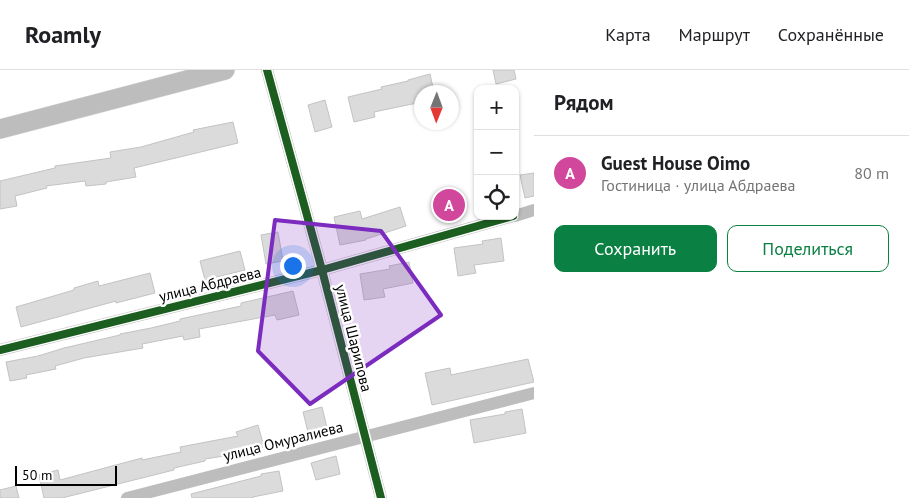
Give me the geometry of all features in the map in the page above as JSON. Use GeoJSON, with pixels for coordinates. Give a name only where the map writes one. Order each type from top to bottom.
{"type":"FeatureCollection","features":[{"type":"Feature","properties":{"kind":"main road"},"geometry":{"type":"LineString","coordinates":[[0,129],[225,70]]}},
{"type":"Feature","properties":{"kind":"street","name":"улица Шарипова"},"geometry":{"type":"LineString","coordinates":[[267,70],[322,270],[381,498]]}},
{"type":"Feature","properties":{"kind":"street","name":"улица Абдраева"},"geometry":{"type":"LineString","coordinates":[[519,214],[534,210]]}},
{"type":"Feature","properties":{"kind":"street","name":"улица Абдраева"},"geometry":{"type":"LineString","coordinates":[[0,350],[322,270],[500,220]]}},
{"type":"Feature","properties":{"kind":"street","name":"улица Омуралиева"},"geometry":{"type":"LineString","coordinates":[[127,498],[534,393]]}},
{"type":"Feature","properties":{"kind":"highlighted area"},"geometry":{"type":"Polygon","coordinates":[[[275,220],[381,231],[441,315],[310,404],[258,351],[275,220]]]}},
{"type":"Feature","properties":{"kind":"building"},"geometry":{"type":"Polygon","coordinates":[[[493,70],[514,70],[516,79],[496,84],[493,70]]]}},
{"type":"Feature","properties":{"kind":"building"},"geometry":{"type":"Polygon","coordinates":[[[430,74],[432,85],[414,85],[414,104],[374,112],[375,117],[354,122],[348,97],[382,89],[381,87],[430,74]]]}},
{"type":"Feature","properties":{"kind":"building"},"geometry":{"type":"Polygon","coordinates":[[[325,100],[332,127],[315,132],[308,105],[325,100]]]}},
{"type":"Feature","properties":{"kind":"building"},"geometry":{"type":"Polygon","coordinates":[[[233,122],[238,143],[134,168],[136,177],[106,182],[106,184],[86,186],[85,181],[46,186],[47,188],[15,196],[17,206],[0,209],[0,181],[55,168],[55,166],[111,158],[110,152],[141,147],[194,132],[193,130],[233,122]]]}},
{"type":"Feature","properties":{"kind":"building"},"geometry":{"type":"Polygon","coordinates":[[[534,173],[534,196],[525,198],[520,175],[534,173]]]}},
{"type":"Feature","properties":{"kind":"building"},"geometry":{"type":"Polygon","coordinates":[[[461,198],[465,212],[443,218],[439,204],[461,198]]]}},
{"type":"Feature","properties":{"kind":"building"},"geometry":{"type":"Polygon","coordinates":[[[400,207],[406,226],[366,240],[340,245],[334,217],[360,211],[362,219],[400,207]]]}},
{"type":"Feature","properties":{"kind":"building"},"geometry":{"type":"Polygon","coordinates":[[[278,232],[283,261],[266,264],[261,235],[278,232]]]}},
{"type":"Feature","properties":{"kind":"building"},"geometry":{"type":"Polygon","coordinates":[[[501,238],[504,261],[474,265],[476,273],[458,276],[454,248],[483,244],[482,241],[501,238]]]}},
{"type":"Feature","properties":{"kind":"building"},"geometry":{"type":"Polygon","coordinates":[[[240,251],[245,270],[205,280],[200,261],[240,251]]]}},
{"type":"Feature","properties":{"kind":"building"},"geometry":{"type":"Polygon","coordinates":[[[409,262],[413,283],[383,289],[385,297],[364,300],[360,274],[390,269],[389,266],[409,262]]]}},
{"type":"Feature","properties":{"kind":"building"},"geometry":{"type":"Polygon","coordinates":[[[150,273],[155,293],[116,303],[116,301],[21,327],[16,307],[98,281],[99,286],[150,273]]]}},
{"type":"Feature","properties":{"kind":"building"},"geometry":{"type":"Polygon","coordinates":[[[293,291],[299,315],[277,320],[275,315],[199,329],[200,337],[184,340],[183,336],[142,344],[143,348],[84,358],[55,366],[56,369],[26,375],[27,378],[10,381],[6,362],[38,356],[120,334],[180,321],[180,319],[241,306],[241,303],[293,291]]]}},
{"type":"Feature","properties":{"kind":"building"},"geometry":{"type":"Polygon","coordinates":[[[528,359],[534,382],[432,405],[425,373],[450,368],[451,375],[528,359]]]}},
{"type":"Feature","properties":{"kind":"building"},"geometry":{"type":"Polygon","coordinates":[[[322,407],[328,432],[309,436],[303,412],[322,407]]]}},
{"type":"Feature","properties":{"kind":"building"},"geometry":{"type":"Polygon","coordinates":[[[522,409],[526,433],[474,443],[470,420],[522,409]]]}},
{"type":"Feature","properties":{"kind":"building"},"geometry":{"type":"Polygon","coordinates":[[[258,425],[264,447],[205,459],[205,461],[174,468],[174,470],[62,498],[44,498],[39,475],[58,470],[60,480],[142,458],[142,460],[181,452],[180,447],[238,436],[236,432],[258,425]]]}},
{"type":"Feature","properties":{"kind":"building"},"geometry":{"type":"Polygon","coordinates":[[[336,456],[340,474],[316,480],[311,463],[336,456]]]}},
{"type":"Feature","properties":{"kind":"building"},"geometry":{"type":"Polygon","coordinates":[[[279,471],[283,491],[254,498],[192,498],[191,494],[261,476],[261,474],[279,471]]]}},
{"type":"Feature","properties":{"kind":"building"},"geometry":{"type":"Polygon","coordinates":[[[16,486],[19,498],[0,498],[0,490],[16,486]]]}},
{"type":"Feature","properties":{"kind":"cycle path"},"geometry":{"type":"LineString","coordinates":[[267,70],[322,270],[381,498]]}},
{"type":"Feature","properties":{"kind":"cycle path"},"geometry":{"type":"LineString","coordinates":[[0,350],[322,270],[499,220]]}},
{"type":"Feature","properties":{"kind":"place","name":"Guest House Oimo"},"geometry":{"type":"Point","coordinates":[449,205]}}]}
